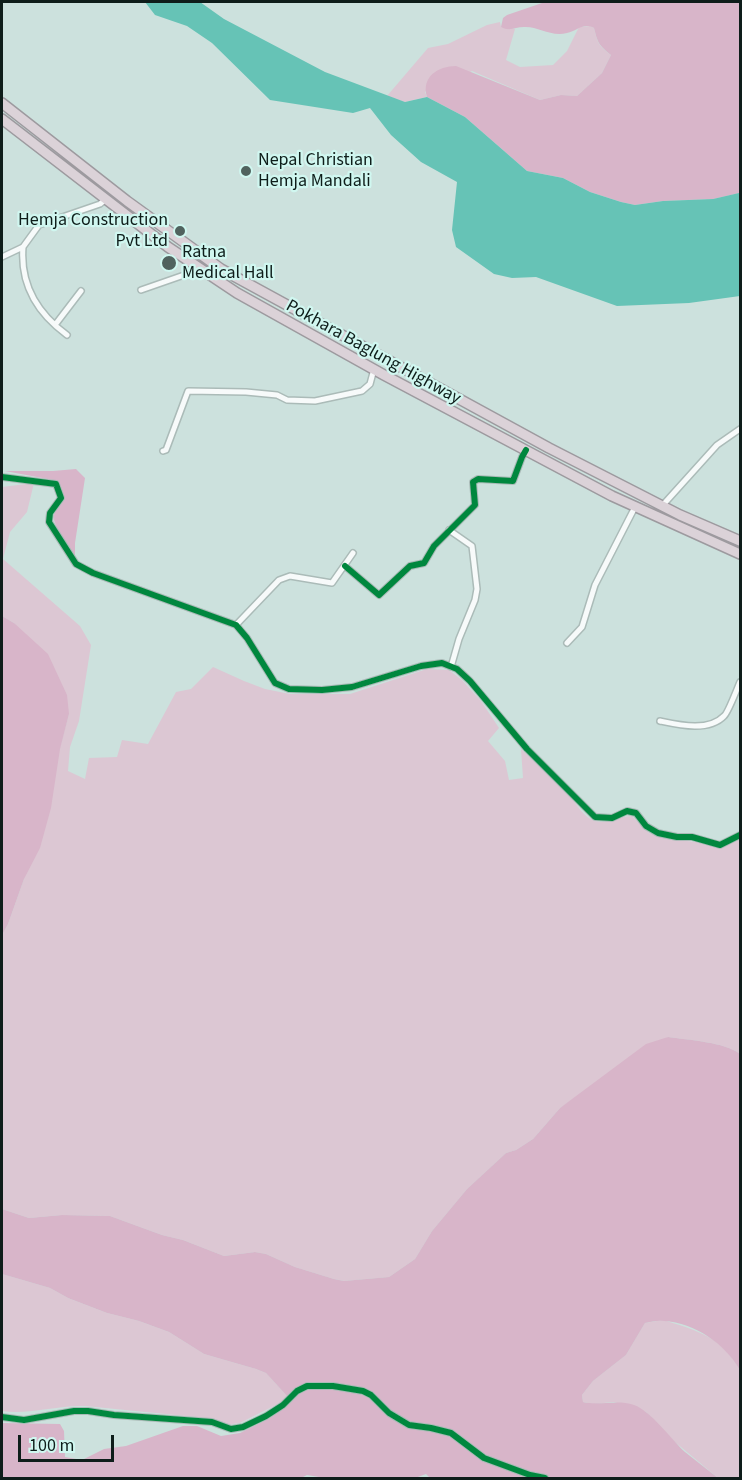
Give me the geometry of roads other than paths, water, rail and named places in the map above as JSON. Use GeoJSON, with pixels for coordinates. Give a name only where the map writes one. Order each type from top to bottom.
{"type":"FeatureCollection","features":[{"type":"Feature","properties":{"kind":"highway","name":"Pokhara Baglung Highway"},"geometry":{"type":"LineString","coordinates":[[2,103],[136,208],[220,269],[549,448],[662,506],[741,541]]}},
{"type":"Feature","properties":{"kind":"highway","name":"Pokhara Baglung Highway"},"geometry":{"type":"LineString","coordinates":[[2,119],[105,200],[196,267],[237,293],[374,369],[635,507],[741,554]]}},
{"type":"Feature","properties":{"kind":"street"},"geometry":{"type":"LineString","coordinates":[[2,257],[23,247],[39,225],[100,204],[105,200]]}},
{"type":"Feature","properties":{"kind":"street"},"geometry":{"type":"LineString","coordinates":[[23,247],[22,265],[27,287],[46,316],[67,335]]}},
{"type":"Feature","properties":{"kind":"street"},"geometry":{"type":"LineString","coordinates":[[141,290],[186,274],[196,267]]}},
{"type":"Feature","properties":{"kind":"street"},"geometry":{"type":"LineString","coordinates":[[55,325],[81,291]]}},
{"type":"Feature","properties":{"kind":"street"},"geometry":{"type":"LineString","coordinates":[[163,451],[166,450],[188,391],[246,392],[277,395],[286,400],[315,401],[362,391],[370,384],[374,369]]}},
{"type":"Feature","properties":{"kind":"street"},"geometry":{"type":"LineString","coordinates":[[662,506],[717,445],[741,429]]}},
{"type":"Feature","properties":{"kind":"street"},"geometry":{"type":"LineString","coordinates":[[345,566],[379,595],[410,566],[424,563],[434,546],[475,505],[472,482],[478,479],[513,481],[526,450]]}},
{"type":"Feature","properties":{"kind":"street"},"geometry":{"type":"LineString","coordinates":[[2,477],[56,484],[61,498],[50,513],[49,522],[76,564],[93,573],[236,625],[247,638],[275,683],[289,689],[322,690],[352,687],[421,666],[442,663],[457,669],[470,681],[527,749],[595,818],[612,818],[627,811],[636,813],[646,826],[658,833],[692,837],[720,845],[741,835]]}},
{"type":"Feature","properties":{"kind":"street"},"geometry":{"type":"LineString","coordinates":[[567,643],[582,627],[595,585],[635,507]]}},
{"type":"Feature","properties":{"kind":"street"},"geometry":{"type":"LineString","coordinates":[[449,530],[472,546],[477,589],[451,667]]}},
{"type":"Feature","properties":{"kind":"street"},"geometry":{"type":"LineString","coordinates":[[236,625],[279,580],[290,576],[332,583],[353,553]]}},
{"type":"Feature","properties":{"kind":"street"},"geometry":{"type":"LineString","coordinates":[[660,721],[678,725],[709,725],[726,716],[741,682]]}},
{"type":"Feature","properties":{"kind":"street"},"geometry":{"type":"LineString","coordinates":[[2,1418],[24,1420],[74,1411],[88,1411],[212,1422],[223,1428],[231,1429],[243,1427],[266,1416],[306,1386],[333,1386],[363,1391],[371,1395],[389,1413],[409,1425],[451,1433],[484,1458],[545,1479]]}},
{"type":"Feature","properties":{"kind":"place","name":"Nepal Christian Hemja Mandali"},"geometry":{"type":"Point","coordinates":[246,171]}},
{"type":"Feature","properties":{"kind":"place","name":"Hemja Construction Pvt Ltd"},"geometry":{"type":"Point","coordinates":[180,231]}},
{"type":"Feature","properties":{"kind":"place","name":"Ratna Medical Hall"},"geometry":{"type":"Point","coordinates":[169,263]}}]}
